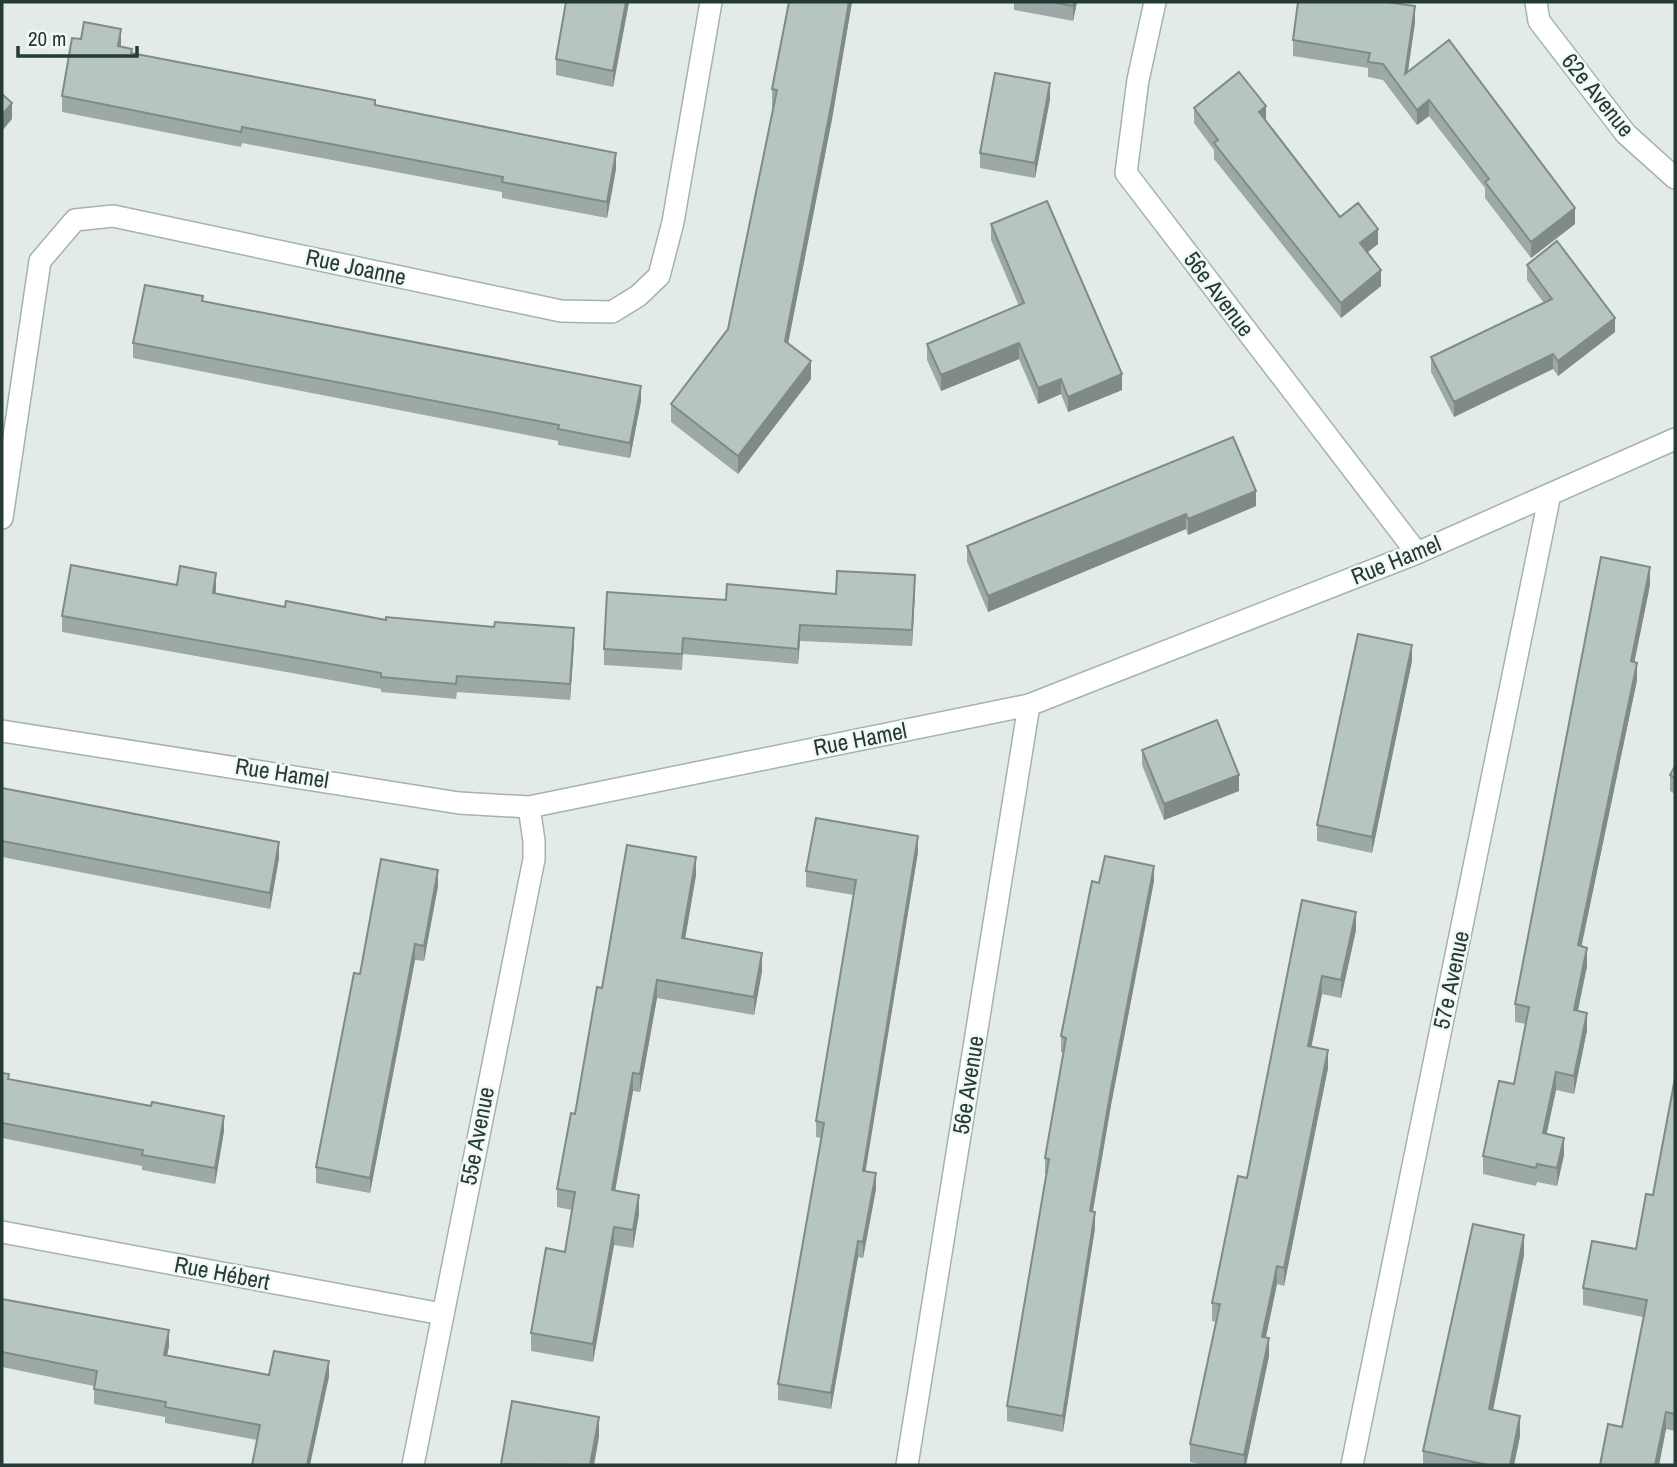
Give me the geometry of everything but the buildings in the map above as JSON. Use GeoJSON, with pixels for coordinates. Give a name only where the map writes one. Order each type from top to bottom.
{"type":"FeatureCollection","features":[{"type":"Feature","properties":{"kind":"street","name":"Rue Joanne"},"geometry":{"type":"LineString","coordinates":[[2,518],[40,261],[75,220],[113,216],[561,311],[612,312],[638,296],[659,276],[673,222],[711,2]]}},
{"type":"Feature","properties":{"kind":"street","name":"56e Avenue"},"geometry":{"type":"LineString","coordinates":[[1155,2],[1138,80],[1126,173],[1417,553]]}},
{"type":"Feature","properties":{"kind":"street","name":"62e Avenue"},"geometry":{"type":"LineString","coordinates":[[1536,2],[1539,20],[1626,134],[1675,178]]}},
{"type":"Feature","properties":{"kind":"street","name":"Rue Hamel"},"geometry":{"type":"LineString","coordinates":[[2,731],[459,803],[529,807],[1029,705],[1417,553],[1675,439]]}},
{"type":"Feature","properties":{"kind":"street","name":"57e Avenue"},"geometry":{"type":"LineString","coordinates":[[1352,1465],[1550,494]]}},
{"type":"Feature","properties":{"kind":"street","name":"56e Avenue"},"geometry":{"type":"LineString","coordinates":[[908,1465],[1029,705]]}},
{"type":"Feature","properties":{"kind":"street","name":"55e Avenue"},"geometry":{"type":"LineString","coordinates":[[412,1465],[534,859],[529,807]]}},
{"type":"Feature","properties":{"kind":"street","name":"Rue Hébert"},"geometry":{"type":"LineString","coordinates":[[2,1232],[442,1314]]}}]}
